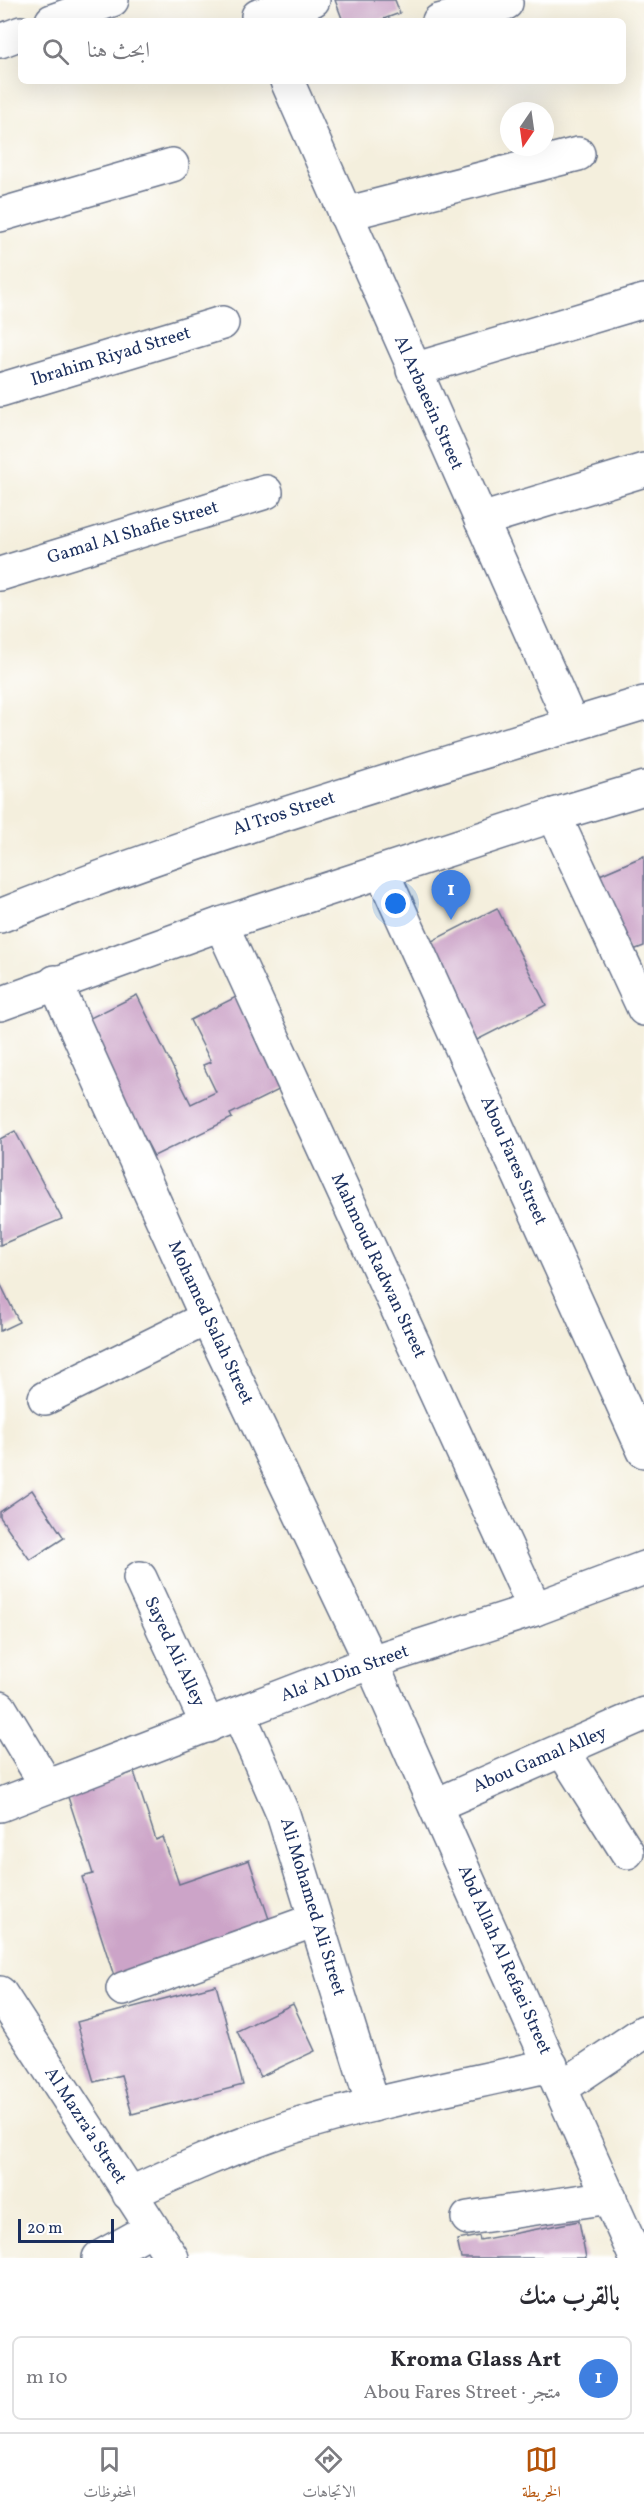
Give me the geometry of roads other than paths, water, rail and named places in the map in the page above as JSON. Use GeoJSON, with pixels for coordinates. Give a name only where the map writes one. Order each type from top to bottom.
{"type":"FeatureCollection","features":[{"type":"Feature","properties":{"kind":"street"},"geometry":{"type":"LineString","coordinates":[[61,18],[112,0]]}},
{"type":"Feature","properties":{"kind":"street"},"geometry":{"type":"LineString","coordinates":[[257,12],[313,0]]}},
{"type":"Feature","properties":{"kind":"street"},"geometry":{"type":"LineString","coordinates":[[451,18],[506,3]]}},
{"type":"Feature","properties":{"kind":"street"},"geometry":{"type":"LineString","coordinates":[[0,41],[18,34]]}},
{"type":"Feature","properties":{"kind":"street","name":"Al Arbaeein Street"},"geometry":{"type":"LineString","coordinates":[[288,84],[572,725]]}},
{"type":"Feature","properties":{"kind":"street"},"geometry":{"type":"LineString","coordinates":[[345,214],[578,154]]}},
{"type":"Feature","properties":{"kind":"street"},"geometry":{"type":"LineString","coordinates":[[0,215],[172,165]]}},
{"type":"Feature","properties":{"kind":"street"},"geometry":{"type":"LineString","coordinates":[[414,370],[644,301]]}},
{"type":"Feature","properties":{"kind":"street","name":"Ibrahim Riyad Street"},"geometry":{"type":"LineString","coordinates":[[0,390],[222,323]]}},
{"type":"Feature","properties":{"kind":"street"},"geometry":{"type":"LineString","coordinates":[[481,520],[644,470]]}},
{"type":"Feature","properties":{"kind":"street","name":"Gamal Al Shafie Street"},"geometry":{"type":"LineString","coordinates":[[0,574],[266,492]]}},
{"type":"Feature","properties":{"kind":"street","name":"Al Tros Street"},"geometry":{"type":"LineString","coordinates":[[0,916],[177,850],[302,808],[644,703]]}},
{"type":"Feature","properties":{"kind":"street"},"geometry":{"type":"LineString","coordinates":[[0,1004],[54,982],[221,924],[554,815],[644,788]]}},
{"type":"Feature","properties":{"kind":"street"},"geometry":{"type":"LineString","coordinates":[[554,815],[644,1009]]}},
{"type":"Feature","properties":{"kind":"street","name":"Abou Fares Street"},"geometry":{"type":"LineString","coordinates":[[382,872],[644,1451]]}},
{"type":"Feature","properties":{"kind":"street","name":"Mahmoud Radwan Street"},"geometry":{"type":"LineString","coordinates":[[221,924],[535,1609]]}},
{"type":"Feature","properties":{"kind":"street","name":"Mohamed Salah Street"},"geometry":{"type":"LineString","coordinates":[[54,982],[207,1318],[371,1662]]}},
{"type":"Feature","properties":{"kind":"street"},"geometry":{"type":"LineString","coordinates":[[45,1398],[207,1318]]}},
{"type":"Feature","properties":{"kind":"street","name":"Ala' Al Din Street"},"geometry":{"type":"LineString","coordinates":[[0,1805],[371,1662],[535,1609],[644,1568]]}},
{"type":"Feature","properties":{"kind":"street","name":"Sayed Ali Alley"},"geometry":{"type":"LineString","coordinates":[[140,1578],[208,1726]]}},
{"type":"Feature","properties":{"kind":"street","name":"Abd Allah Al Refaei Street"},"geometry":{"type":"LineString","coordinates":[[371,1662],[636,2258]]}},
{"type":"Feature","properties":{"kind":"street"},"geometry":{"type":"LineString","coordinates":[[0,1708],[47,1786]]}},
{"type":"Feature","properties":{"kind":"street","name":"Ali Mohamed Ali Street"},"geometry":{"type":"LineString","coordinates":[[239,1714],[284,1814],[373,2105]]}},
{"type":"Feature","properties":{"kind":"street","name":"Abou Gamal Alley"},"geometry":{"type":"LineString","coordinates":[[436,1804],[564,1751],[644,1714]]}},
{"type":"Feature","properties":{"kind":"street"},"geometry":{"type":"LineString","coordinates":[[564,1751],[627,1852]]}},
{"type":"Feature","properties":{"kind":"street"},"geometry":{"type":"LineString","coordinates":[[123,1989],[315,1920]]}},
{"type":"Feature","properties":{"kind":"street","name":"Al Mazra'a Street"},"geometry":{"type":"LineString","coordinates":[[0,1994],[172,2258]]}},
{"type":"Feature","properties":{"kind":"street"},"geometry":{"type":"LineString","coordinates":[[129,2194],[218,2154],[289,2128],[373,2105],[556,2076],[644,2032]]}},
{"type":"Feature","properties":{"kind":"street"},"geometry":{"type":"LineString","coordinates":[[468,2218],[610,2197]]}},
{"type":"Feature","properties":{"kind":"street"},"geometry":{"type":"LineString","coordinates":[[99,2258],[152,2229]]}},
{"type":"Feature","properties":{"kind":"place","name":"Kroma Glass Art"},"geometry":{"type":"Point","coordinates":[451,920]}}]}
